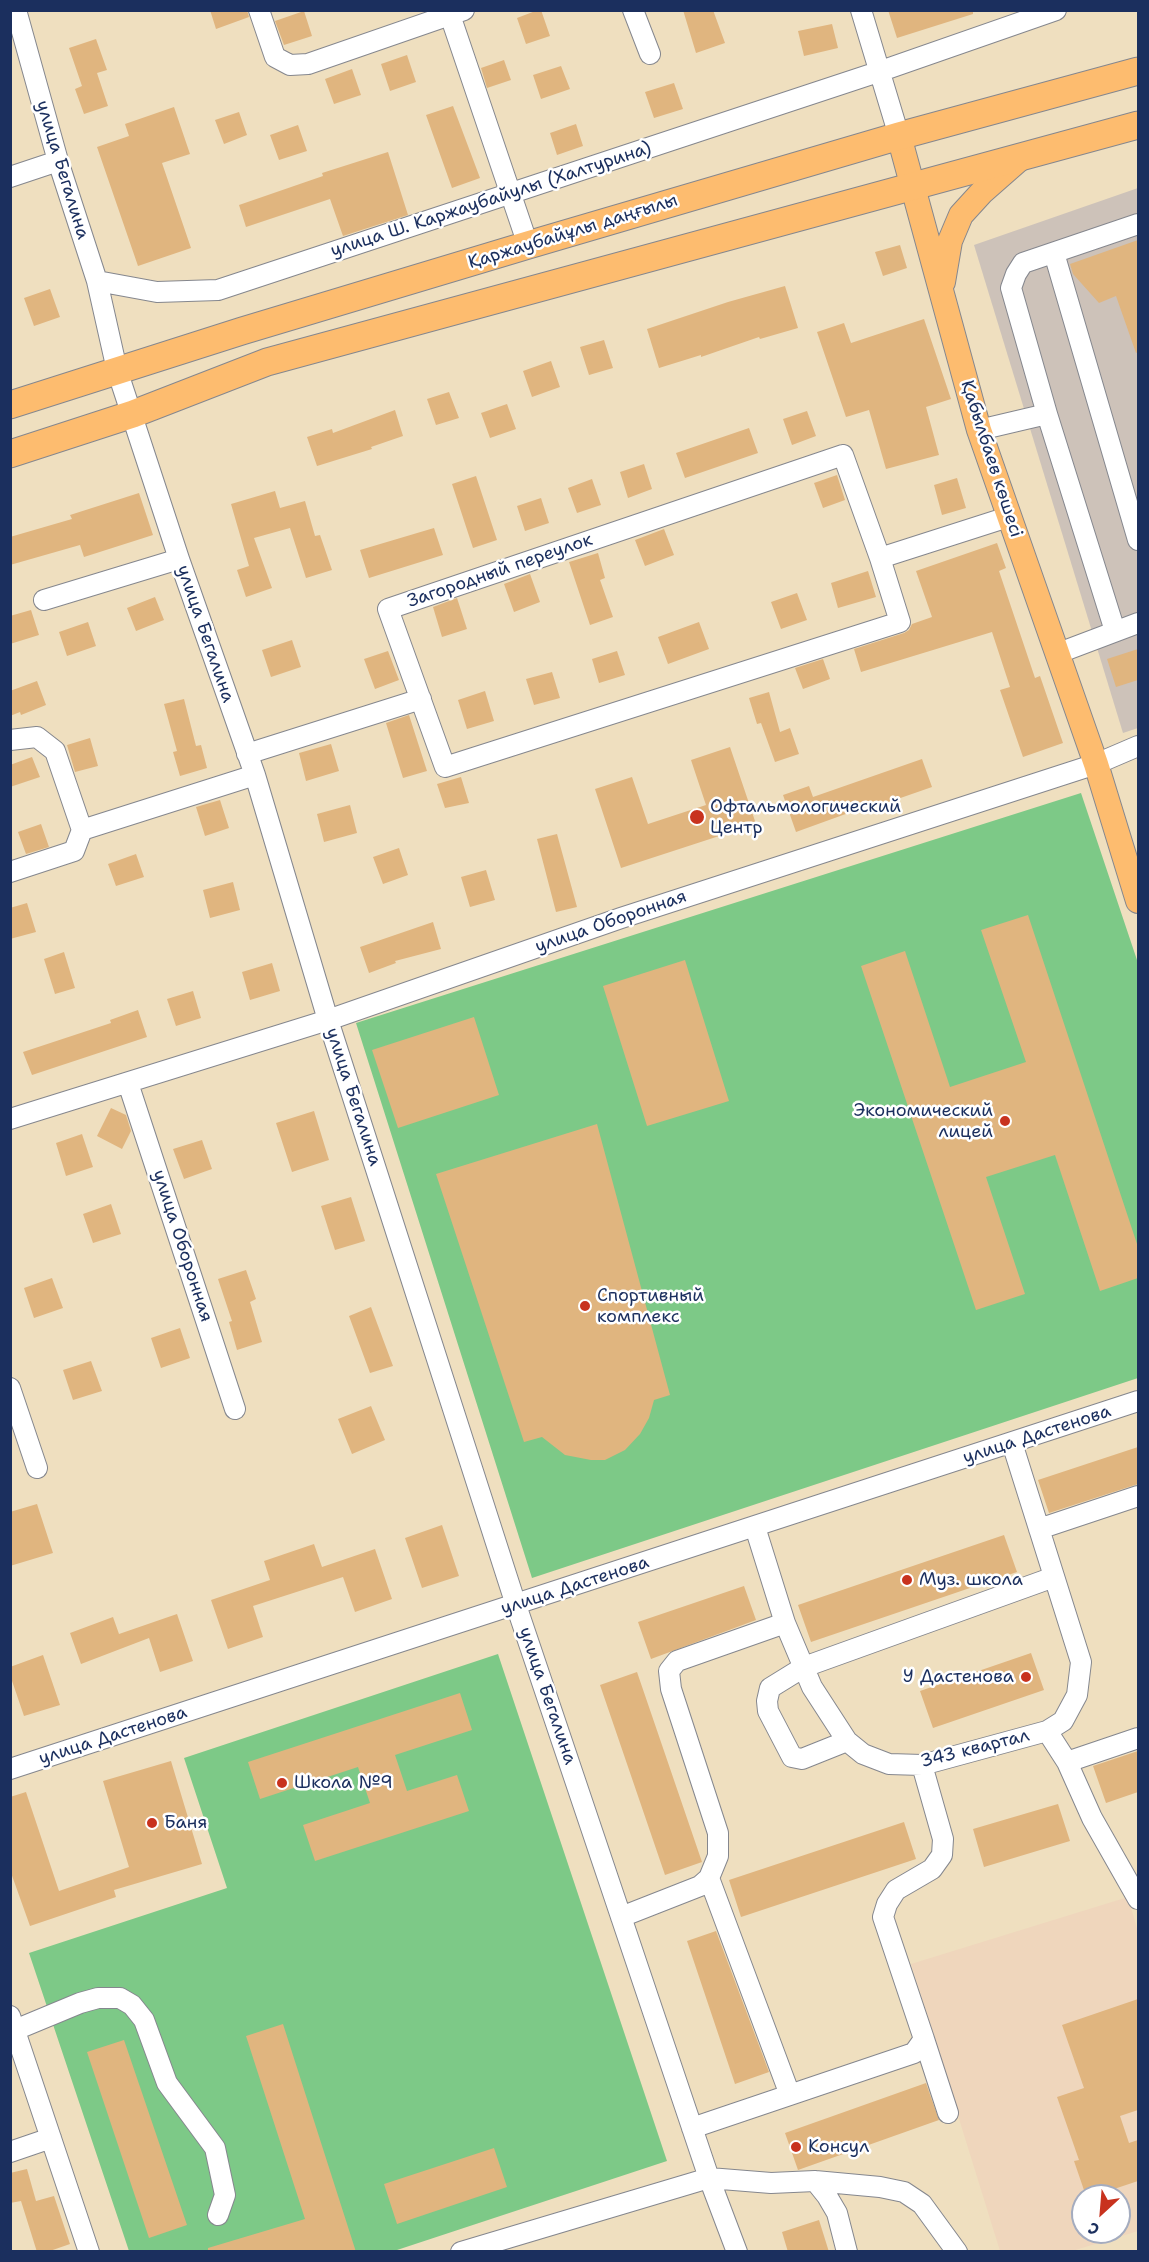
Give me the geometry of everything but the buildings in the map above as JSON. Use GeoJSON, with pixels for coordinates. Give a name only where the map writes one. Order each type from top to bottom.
{"type":"FeatureCollection","features":[{"type":"Feature","properties":{"kind":"highway","name":"Қаржаубайұлы даңғылы"},"geometry":{"type":"LineString","coordinates":[[10,405],[117,370],[528,245],[899,136],[1138,71]]}},
{"type":"Feature","properties":{"kind":"highway"},"geometry":{"type":"LineString","coordinates":[[10,454],[133,414],[267,362],[914,188],[1138,125]]}},
{"type":"Feature","properties":{"kind":"main road","name":"Қабылбаев көшесі"},"geometry":{"type":"LineString","coordinates":[[899,136],[979,430],[1096,764],[1138,901]]}},
{"type":"Feature","properties":{"kind":"main road"},"geometry":{"type":"LineString","coordinates":[[941,291],[950,241],[962,215],[982,192],[1023,156]]}},
{"type":"Feature","properties":{"kind":"street","name":"улица Бегалина"},"geometry":{"type":"LineString","coordinates":[[16,10],[58,161],[96,281],[117,370],[179,559],[255,774],[328,1020],[516,1605],[709,2178],[737,2252]]}},
{"type":"Feature","properties":{"kind":"street"},"geometry":{"type":"LineString","coordinates":[[259,10],[275,57],[290,65],[308,64],[457,13],[528,245]]}},
{"type":"Feature","properties":{"kind":"street"},"geometry":{"type":"LineString","coordinates":[[633,10],[650,54]]}},
{"type":"Feature","properties":{"kind":"street","name":"Қабылбаев көшесі"},"geometry":{"type":"LineString","coordinates":[[861,10],[899,136]]}},
{"type":"Feature","properties":{"kind":"street","name":"улица Ш. Каржаубайулы (Халтурина)"},"geometry":{"type":"LineString","coordinates":[[96,281],[157,292],[218,290],[881,71],[1056,10]]}},
{"type":"Feature","properties":{"kind":"street"},"geometry":{"type":"LineString","coordinates":[[10,177],[58,161]]}},
{"type":"Feature","properties":{"kind":"street"},"geometry":{"type":"LineString","coordinates":[[1115,631],[1047,414],[1011,288],[1023,263],[1138,224]]}},
{"type":"Feature","properties":{"kind":"street"},"geometry":{"type":"LineString","coordinates":[[1054,253],[1138,540]]}},
{"type":"Feature","properties":{"kind":"street"},"geometry":{"type":"LineString","coordinates":[[979,430],[1047,414]]}},
{"type":"Feature","properties":{"kind":"street","name":"Загородный переулок"},"geometry":{"type":"LineString","coordinates":[[843,455],[880,558],[900,622],[445,767],[388,609],[843,455]]}},
{"type":"Feature","properties":{"kind":"street"},"geometry":{"type":"LineString","coordinates":[[880,558],[1008,517]]}},
{"type":"Feature","properties":{"kind":"street"},"geometry":{"type":"LineString","coordinates":[[44,600],[179,559]]}},
{"type":"Feature","properties":{"kind":"street"},"geometry":{"type":"LineString","coordinates":[[1056,654],[1138,623]]}},
{"type":"Feature","properties":{"kind":"street"},"geometry":{"type":"LineString","coordinates":[[247,754],[421,699]]}},
{"type":"Feature","properties":{"kind":"street"},"geometry":{"type":"LineString","coordinates":[[10,740],[37,737],[55,751],[82,830],[74,851],[10,872]]}},
{"type":"Feature","properties":{"kind":"street","name":"улица Оборонная"},"geometry":{"type":"LineString","coordinates":[[10,1119],[328,1020],[621,918],[1096,764],[1138,746]]}},
{"type":"Feature","properties":{"kind":"street"},"geometry":{"type":"LineString","coordinates":[[82,830],[255,774]]}},
{"type":"Feature","properties":{"kind":"street","name":"улица Оборонная"},"geometry":{"type":"LineString","coordinates":[[128,1083],[235,1408]]}},
{"type":"Feature","properties":{"kind":"street"},"geometry":{"type":"LineString","coordinates":[[10,1388],[37,1468]]}},
{"type":"Feature","properties":{"kind":"street","name":"улица Дастенова"},"geometry":{"type":"LineString","coordinates":[[10,1769],[1138,1401]]}},
{"type":"Feature","properties":{"kind":"street"},"geometry":{"type":"LineString","coordinates":[[847,1741],[802,1759],[792,1757],[768,1712],[767,1701],[770,1688],[804,1666],[1054,1577],[1012,1443]]}},
{"type":"Feature","properties":{"kind":"street"},"geometry":{"type":"LineString","coordinates":[[1039,1529],[1138,1496]]}},
{"type":"Feature","properties":{"kind":"street","name":"343 квартал"},"geometry":{"type":"LineString","coordinates":[[755,1527],[785,1623],[812,1687],[847,1741],[863,1754],[889,1764],[922,1765],[1047,1731],[1063,1721],[1077,1695],[1081,1662],[1054,1577]]}},
{"type":"Feature","properties":{"kind":"street"},"geometry":{"type":"LineString","coordinates":[[621,1917],[700,1886],[709,1878],[718,1856],[718,1833],[671,1689],[669,1671],[677,1661],[785,1623]]}},
{"type":"Feature","properties":{"kind":"street"},"geometry":{"type":"LineString","coordinates":[[1047,1731],[1067,1762],[1092,1818],[1138,1899]]}},
{"type":"Feature","properties":{"kind":"street"},"geometry":{"type":"LineString","coordinates":[[1067,1762],[1138,1738]]}},
{"type":"Feature","properties":{"kind":"street"},"geometry":{"type":"LineString","coordinates":[[922,1765],[943,1839],[942,1855],[932,1869],[896,1890],[887,1904],[883,1917],[948,2113]]}},
{"type":"Feature","properties":{"kind":"street"},"geometry":{"type":"LineString","coordinates":[[709,1878],[790,2095]]}},
{"type":"Feature","properties":{"kind":"street"},"geometry":{"type":"LineString","coordinates":[[89,2252],[13,2023],[80,2003],[98,1998],[120,1998],[132,2005],[144,2020],[167,2083],[215,2148],[225,2195],[218,2215]]}},
{"type":"Feature","properties":{"kind":"street"},"geometry":{"type":"LineString","coordinates":[[692,2128],[914,2053],[924,2039]]}},
{"type":"Feature","properties":{"kind":"street"},"geometry":{"type":"LineString","coordinates":[[10,2152],[51,2138]]}},
{"type":"Feature","properties":{"kind":"street"},"geometry":{"type":"LineString","coordinates":[[461,2252],[709,2178],[771,2183],[815,2181],[880,2187],[904,2193],[922,2204],[957,2252]]}},
{"type":"Feature","properties":{"kind":"street"},"geometry":{"type":"LineString","coordinates":[[815,2181],[837,2213],[847,2252]]}},
{"type":"Feature","properties":{"kind":"shaded area"},"geometry":{"type":"Polygon","coordinates":[[[1138,188],[1138,728],[1123,733],[974,245],[1138,188]]]}},
{"type":"Feature","properties":{"kind":"shaded area"},"geometry":{"type":"Polygon","coordinates":[[[1128,1897],[1138,1932],[1138,2231],[1131,2233],[1131,2184],[1071,2184],[1071,2244],[1095,2244],[1072,2251],[1000,2251],[911,1964],[1128,1897]]]}},
{"type":"Feature","properties":{"kind":"green space"},"geometry":{"type":"Polygon","coordinates":[[[1081,793],[1138,963],[1138,1378],[532,1578],[356,1023],[1081,793]]]}},
{"type":"Feature","properties":{"kind":"green space"},"geometry":{"type":"Polygon","coordinates":[[[498,1654],[667,2161],[394,2251],[129,2251],[29,1953],[227,1888],[184,1758],[498,1654]]]}},
{"type":"Feature","properties":{"kind":"place","name":"Офтальмологический Центр"},"geometry":{"type":"Point","coordinates":[697,817]}},
{"type":"Feature","properties":{"kind":"place","name":"Экономический лицей"},"geometry":{"type":"Point","coordinates":[1005,1121]}},
{"type":"Feature","properties":{"kind":"place","name":"Спортивный комплекс"},"geometry":{"type":"Point","coordinates":[585,1306]}},
{"type":"Feature","properties":{"kind":"place","name":"Муз. школа"},"geometry":{"type":"Point","coordinates":[907,1580]}},
{"type":"Feature","properties":{"kind":"place","name":"У Дастенова"},"geometry":{"type":"Point","coordinates":[1026,1677]}},
{"type":"Feature","properties":{"kind":"place","name":"Школа №9"},"geometry":{"type":"Point","coordinates":[282,1783]}},
{"type":"Feature","properties":{"kind":"place","name":"Баня"},"geometry":{"type":"Point","coordinates":[152,1823]}},
{"type":"Feature","properties":{"kind":"place","name":"Консул"},"geometry":{"type":"Point","coordinates":[796,2147]}}]}
